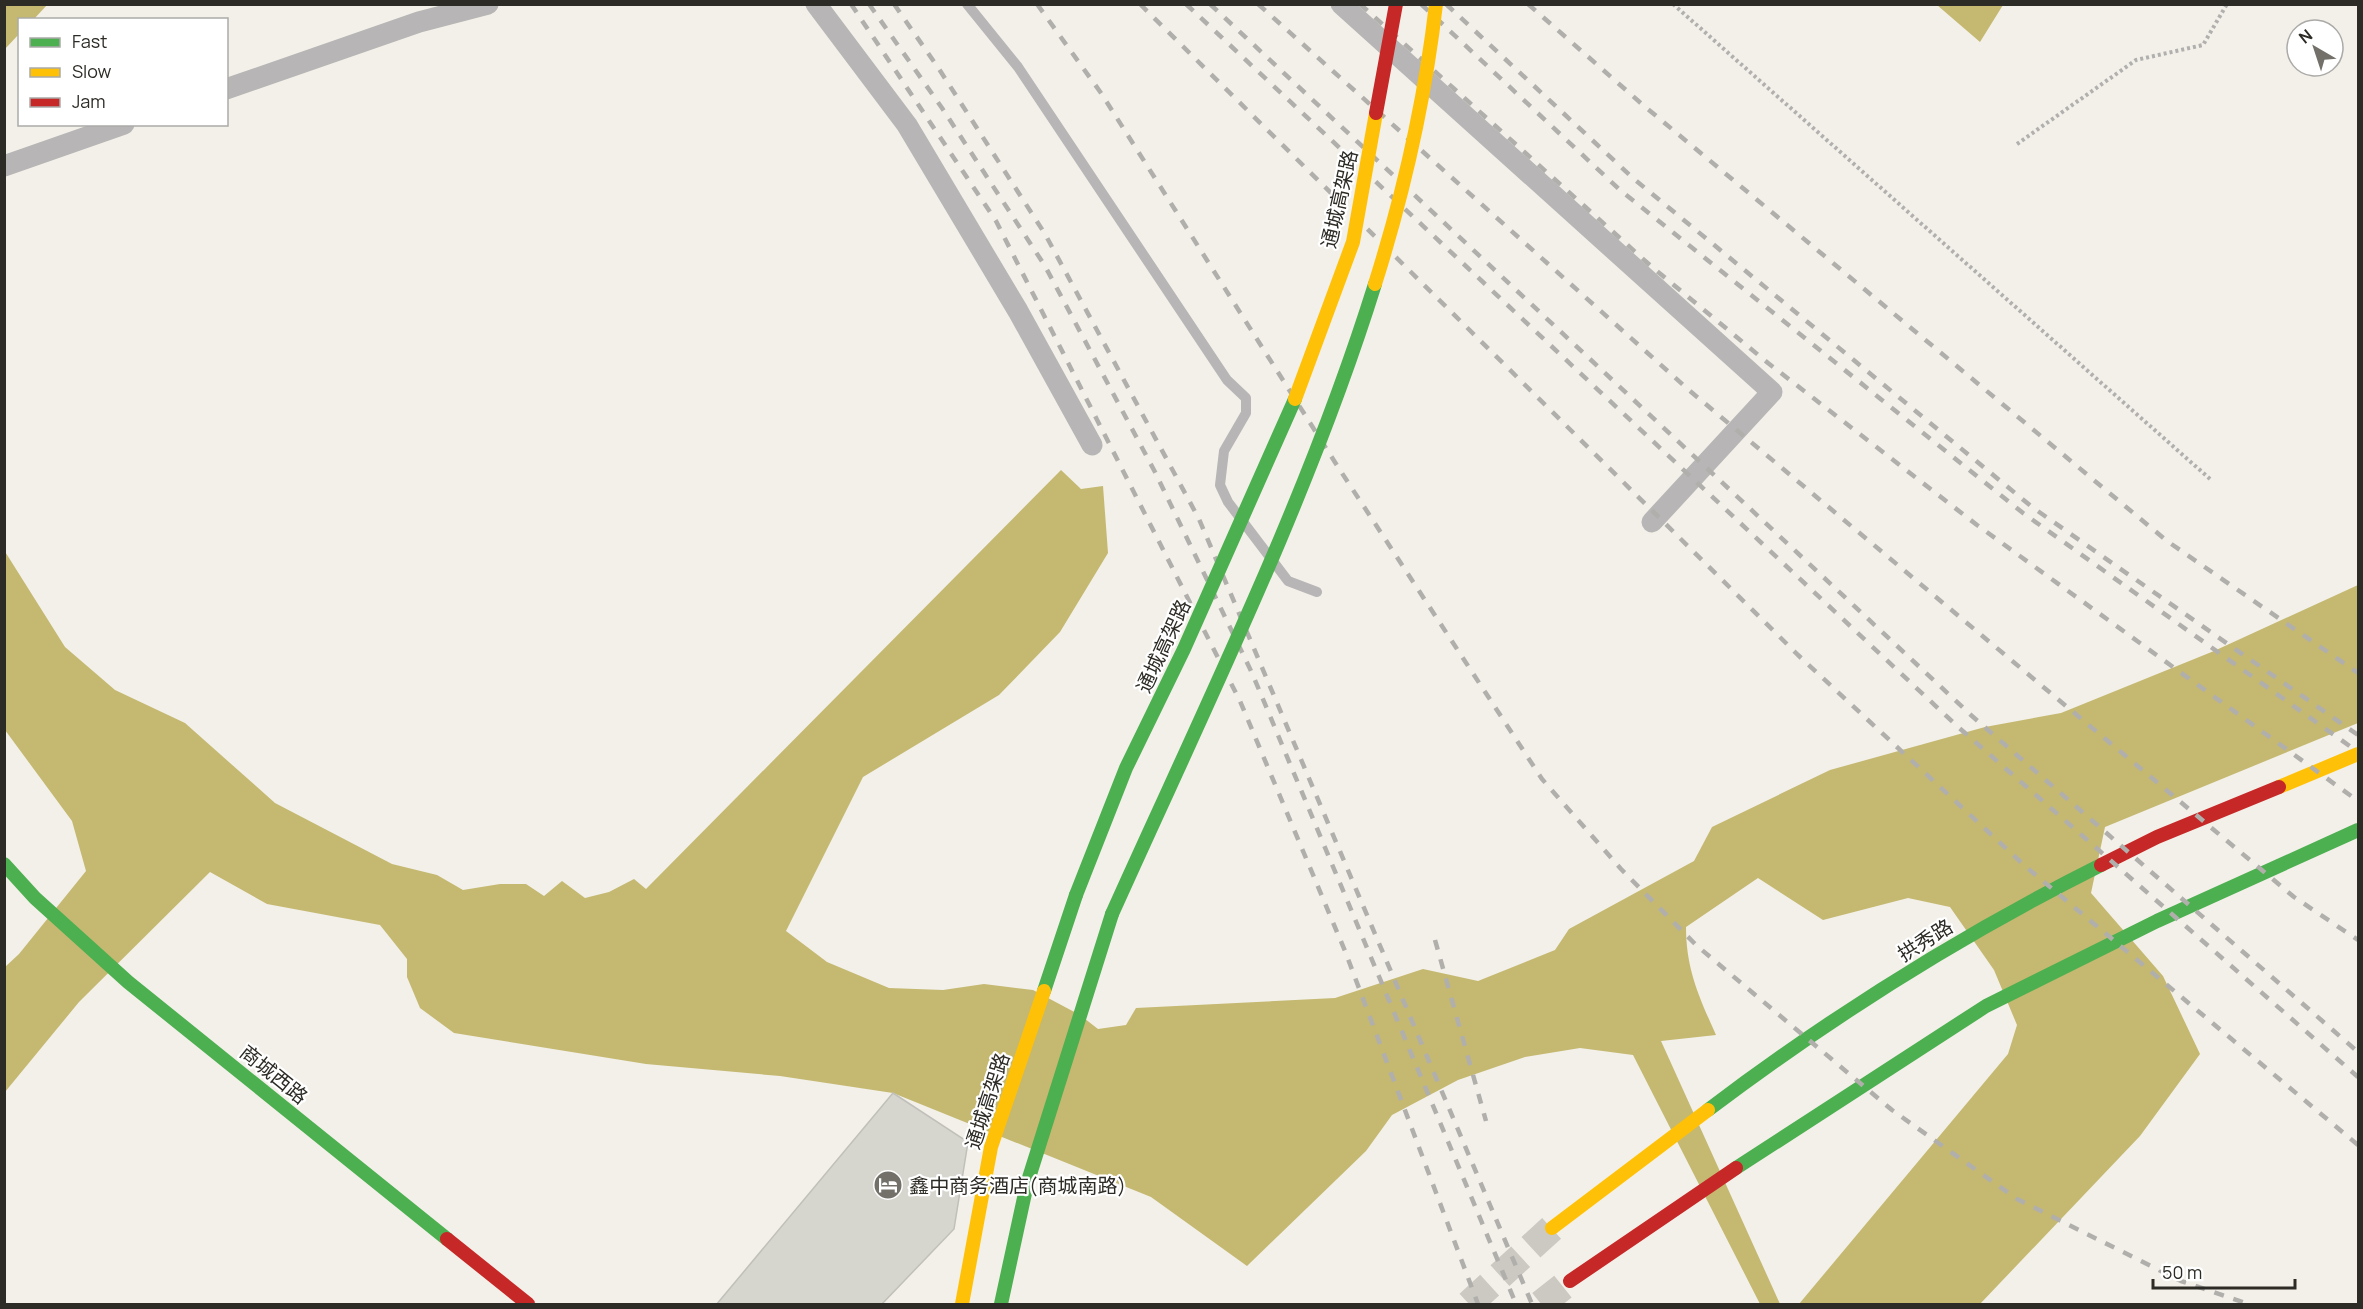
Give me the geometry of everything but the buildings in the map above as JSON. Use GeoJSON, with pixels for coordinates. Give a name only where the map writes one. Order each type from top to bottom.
{"type":"FeatureCollection","features":[{"type":"Feature","properties":{"kind":"main road","name":"通城高架路"},"geometry":{"type":"LineString","coordinates":[[962,1305],[991,1147],[1076,895],[1126,768],[1184,649],[1290,412],[1353,242],[1396,4]]}},
{"type":"Feature","properties":{"kind":"main road"},"geometry":{"type":"LineString","coordinates":[[1001,1305],[1027,1184],[1112,914],[1272,557],[1358,339],[1410,163],[1436,4]]}},
{"type":"Feature","properties":{"kind":"main road","name":"拱秀路"},"geometry":{"type":"LineString","coordinates":[[1552,1228],[1775,1059],[1950,946],[2065,883],[2157,837],[2358,754]]}},
{"type":"Feature","properties":{"kind":"main road"},"geometry":{"type":"LineString","coordinates":[[1570,1281],[1803,1123],[1986,1006],[2157,921],[2358,830]]}},
{"type":"Feature","properties":{"kind":"main road","name":"商城西路"},"geometry":{"type":"LineString","coordinates":[[4,864],[35,898],[128,982],[528,1305]]}},
{"type":"Feature","properties":{"kind":"street"},"geometry":{"type":"LineString","coordinates":[[228,88],[419,22],[488,4]]}},
{"type":"Feature","properties":{"kind":"street"},"geometry":{"type":"LineString","coordinates":[[816,4],[907,125],[1018,311],[1092,445]]}},
{"type":"Feature","properties":{"kind":"street"},"geometry":{"type":"LineString","coordinates":[[1341,4],[1772,392],[1652,522]]}},
{"type":"Feature","properties":{"kind":"street"},"geometry":{"type":"LineString","coordinates":[[4,166],[118,126]]}},
{"type":"Feature","properties":{"kind":"lane"},"geometry":{"type":"LineString","coordinates":[[967,4],[1018,67],[1227,380],[1246,398],[1246,413],[1224,451],[1220,485],[1228,502],[1288,581],[1317,592]]}},
{"type":"Feature","properties":{"kind":"path"},"geometry":{"type":"LineString","coordinates":[[1673,4],[2210,479]]}},
{"type":"Feature","properties":{"kind":"path"},"geometry":{"type":"LineString","coordinates":[[2017,144],[2136,60],[2202,45],[2227,4]]}},
{"type":"Feature","properties":{"kind":"shaded area"},"geometry":{"type":"Polygon","coordinates":[[[5,4],[47,5],[35,18],[18,18],[18,35],[5,49],[5,4]]]}},
{"type":"Feature","properties":{"kind":"shaded area"},"geometry":{"type":"Polygon","coordinates":[[[2003,4],[1980,42],[1937,5],[2003,4]]]}},
{"type":"Feature","properties":{"kind":"shaded area"},"geometry":{"type":"Polygon","coordinates":[[[1061,470],[1081,489],[1103,486],[1108,553],[1060,632],[999,695],[863,777],[786,931],[827,962],[889,988],[943,990],[984,984],[1033,990],[1080,1015],[1098,1029],[1126,1025],[1136,1008],[1335,998],[1423,969],[1478,981],[1555,950],[1569,929],[1694,861],[1712,827],[1830,770],[1985,727],[2061,713],[2214,651],[2358,585],[2358,723],[2105,827],[2091,893],[2163,976],[2200,1054],[2140,1136],[1980,1304],[1799,1304],[2008,1054],[2017,1025],[1994,970],[1950,907],[1908,898],[1823,920],[1758,878],[1686,927],[1691,970],[1716,1035],[1661,1041],[1780,1304],[1760,1304],[1633,1055],[1580,1048],[1525,1057],[1458,1080],[1392,1115],[1366,1151],[1247,1266],[1151,1197],[893,1093],[780,1076],[646,1064],[454,1033],[420,1008],[407,977],[407,959],[380,925],[267,904],[210,872],[79,1002],[5,1092],[5,967],[19,954],[86,871],[72,821],[5,730],[4,550],[65,647],[115,690],[185,723],[275,803],[392,864],[437,875],[463,890],[500,884],[526,884],[544,896],[562,881],[585,898],[609,892],[634,879],[646,889],[1061,470]]]}},
{"type":"Feature","properties":{"kind":"tunnel"},"geometry":{"type":"LineString","coordinates":[[1469,1304],[1552,1228]]}},
{"type":"Feature","properties":{"kind":"tunnel"},"geometry":{"type":"LineString","coordinates":[[1541,1304],[1570,1281]]}},
{"type":"Feature","properties":{"kind":"railway"},"geometry":{"type":"LineString","coordinates":[[851,4],[996,221],[1240,701],[1345,951],[1478,1304]]}},
{"type":"Feature","properties":{"kind":"railway"},"geometry":{"type":"LineString","coordinates":[[869,4],[942,108],[1045,266],[1155,472],[1252,673],[1516,1304]]}},
{"type":"Feature","properties":{"kind":"railway"},"geometry":{"type":"LineString","coordinates":[[894,4],[939,69],[1045,234],[1199,519],[1532,1304]]}},
{"type":"Feature","properties":{"kind":"railway"},"geometry":{"type":"LineString","coordinates":[[1037,4],[1101,93],[1338,467],[1542,779],[1621,869],[1696,945],[1892,1110],[2017,1199],[2181,1281],[2248,1304]]}},
{"type":"Feature","properties":{"kind":"railway"},"geometry":{"type":"LineString","coordinates":[[1140,4],[1798,655],[2025,866],[2358,1145]]}},
{"type":"Feature","properties":{"kind":"railway"},"geometry":{"type":"LineString","coordinates":[[1186,4],[1957,726],[2358,1077]]}},
{"type":"Feature","properties":{"kind":"railway"},"geometry":{"type":"LineString","coordinates":[[1210,4],[1972,716],[2358,1052]]}},
{"type":"Feature","properties":{"kind":"railway"},"geometry":{"type":"LineString","coordinates":[[1258,4],[1690,391],[2294,897],[2358,940]]}},
{"type":"Feature","properties":{"kind":"railway"},"geometry":{"type":"LineString","coordinates":[[1360,4],[1652,267],[1768,363],[1977,525],[2358,801]]}},
{"type":"Feature","properties":{"kind":"railway"},"geometry":{"type":"LineString","coordinates":[[1421,4],[1620,190],[2023,513],[2358,752]]}},
{"type":"Feature","properties":{"kind":"railway"},"geometry":{"type":"LineString","coordinates":[[1446,4],[1634,179],[2032,507],[2358,735]]}},
{"type":"Feature","properties":{"kind":"railway"},"geometry":{"type":"LineString","coordinates":[[1528,4],[1643,105],[2167,541],[2358,673]]}},
{"type":"Feature","properties":{"kind":"railway"},"geometry":{"type":"LineString","coordinates":[[1435,940],[1486,1121]]}},
{"type":"Feature","properties":{"kind":"traffic: fast"},"geometry":{"type":"LineString","coordinates":[[1112,914],[1287,524],[1319,444],[1375,284]]}},
{"type":"Feature","properties":{"kind":"traffic: fast"},"geometry":{"type":"LineString","coordinates":[[1076,895],[1126,768],[1184,649],[1295,399]]}},
{"type":"Feature","properties":{"kind":"traffic: fast"},"geometry":{"type":"LineString","coordinates":[[1736,1168],[1986,1006],[2157,921],[2358,830]]}},
{"type":"Feature","properties":{"kind":"traffic: fast"},"geometry":{"type":"LineString","coordinates":[[4,864],[35,898],[128,982],[447,1239]]}},
{"type":"Feature","properties":{"kind":"traffic: fast"},"geometry":{"type":"LineString","coordinates":[[1708,1110],[1802,1042],[1899,978],[1999,919],[2101,865]]}},
{"type":"Feature","properties":{"kind":"traffic: fast"},"geometry":{"type":"LineString","coordinates":[[1044,991],[1076,895]]}},
{"type":"Feature","properties":{"kind":"traffic: fast"},"geometry":{"type":"LineString","coordinates":[[1001,1304],[1027,1184],[1112,914]]}},
{"type":"Feature","properties":{"kind":"traffic: slow"},"geometry":{"type":"LineString","coordinates":[[1375,284],[1412,146],[1426,75],[1436,4]]}},
{"type":"Feature","properties":{"kind":"traffic: slow"},"geometry":{"type":"LineString","coordinates":[[1295,399],[1353,242],[1376,113]]}},
{"type":"Feature","properties":{"kind":"traffic: slow"},"geometry":{"type":"LineString","coordinates":[[2279,787],[2358,754]]}},
{"type":"Feature","properties":{"kind":"traffic: slow"},"geometry":{"type":"LineString","coordinates":[[962,1304],[991,1147],[1044,991]]}},
{"type":"Feature","properties":{"kind":"traffic: slow"},"geometry":{"type":"LineString","coordinates":[[1552,1228],[1708,1110]]}},
{"type":"Feature","properties":{"kind":"traffic: jam"},"geometry":{"type":"LineString","coordinates":[[1376,113],[1396,4]]}},
{"type":"Feature","properties":{"kind":"traffic: jam"},"geometry":{"type":"LineString","coordinates":[[2101,865],[2157,837],[2279,787]]}},
{"type":"Feature","properties":{"kind":"traffic: jam"},"geometry":{"type":"LineString","coordinates":[[1570,1281],[1736,1168]]}},
{"type":"Feature","properties":{"kind":"traffic: jam"},"geometry":{"type":"LineString","coordinates":[[447,1239],[528,1304]]}},
{"type":"Feature","properties":{"kind":"place","name":"鑫中商务酒店(商城南路)"},"geometry":{"type":"Point","coordinates":[888,1185]}}]}
